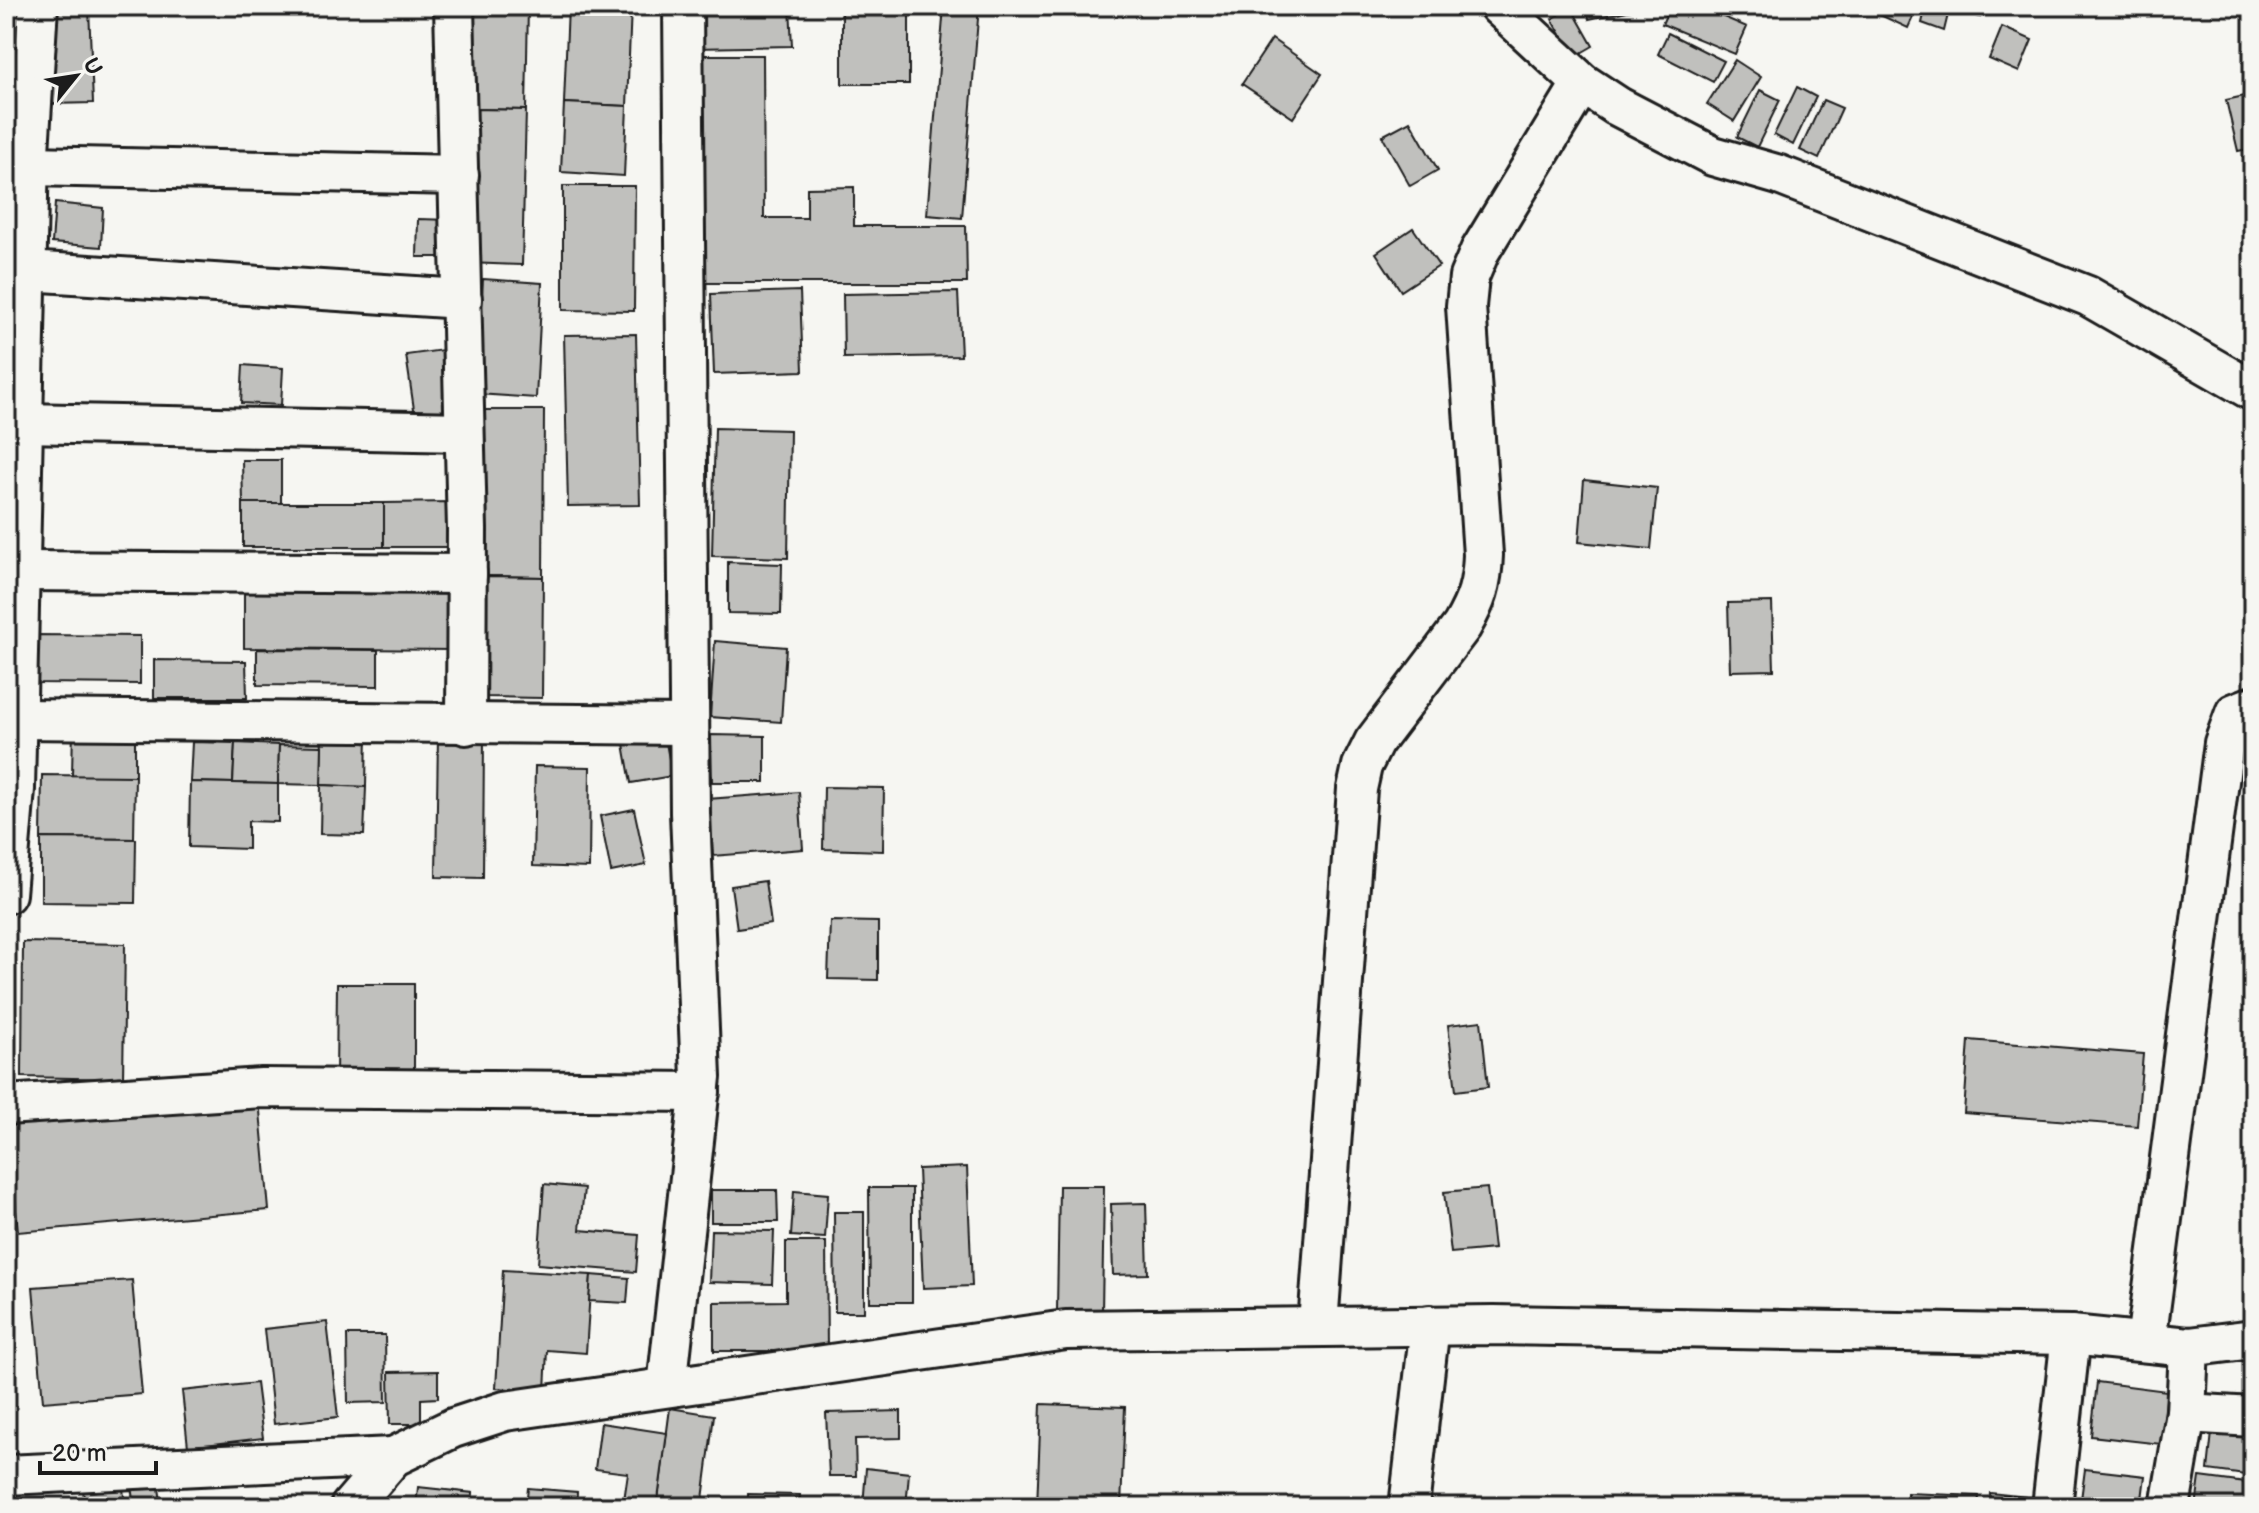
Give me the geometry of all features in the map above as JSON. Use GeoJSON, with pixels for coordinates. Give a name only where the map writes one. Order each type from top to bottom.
{"type":"FeatureCollection","features":[{"type":"Feature","properties":{"kind":"street"},"geometry":{"type":"LineString","coordinates":[[6,894],[15,789],[27,271],[21,150],[38,6]]}},
{"type":"Feature","properties":{"kind":"street"},"geometry":{"type":"LineString","coordinates":[[454,6],[467,574],[466,725]]}},
{"type":"Feature","properties":{"kind":"street"},"geometry":{"type":"LineString","coordinates":[[667,1387],[700,1092],[701,1038],[688,725],[683,6]]}},
{"type":"Feature","properties":{"kind":"street"},"geometry":{"type":"LineString","coordinates":[[1499,6],[1582,83],[1617,106],[1713,156],[1779,175],[2088,296],[2253,391]]}},
{"type":"Feature","properties":{"kind":"street"},"geometry":{"type":"LineString","coordinates":[[1318,1325],[1357,789],[1362,766],[1374,742],[1462,626],[1474,606],[1482,582],[1483,555],[1466,306],[1469,277],[1480,251],[1582,83]]}},
{"type":"Feature","properties":{"kind":"street"},"geometry":{"type":"LineString","coordinates":[[21,150],[459,175]]}},
{"type":"Feature","properties":{"kind":"street"},"geometry":{"type":"LineString","coordinates":[[27,271],[462,299]]}},
{"type":"Feature","properties":{"kind":"street"},"geometry":{"type":"LineString","coordinates":[[23,423],[464,432]]}},
{"type":"Feature","properties":{"kind":"street"},"geometry":{"type":"LineString","coordinates":[[20,571],[467,574]]}},
{"type":"Feature","properties":{"kind":"street"},"geometry":{"type":"LineString","coordinates":[[2146,1342],[2224,743],[2235,713],[2253,706]]}},
{"type":"Feature","properties":{"kind":"street"},"geometry":{"type":"LineString","coordinates":[[17,719],[688,725]]}},
{"type":"Feature","properties":{"kind":"street"},"geometry":{"type":"LineString","coordinates":[[6,1105],[262,1088],[700,1092]]}},
{"type":"Feature","properties":{"kind":"street"},"geometry":{"type":"LineString","coordinates":[[1409,1507],[1430,1325]]}},
{"type":"Feature","properties":{"kind":"street"},"geometry":{"type":"LineString","coordinates":[[6,1475],[393,1457],[453,1428],[505,1411],[1066,1330],[1430,1325],[2071,1335],[2189,1347],[2253,1339]]}},
{"type":"Feature","properties":{"kind":"street"},"geometry":{"type":"LineString","coordinates":[[2052,1507],[2071,1335]]}},
{"type":"Feature","properties":{"kind":"street"},"geometry":{"type":"LineString","coordinates":[[2170,1507],[2186,1413],[2189,1347]]}},
{"type":"Feature","properties":{"kind":"street"},"geometry":{"type":"LineString","coordinates":[[2186,1413],[2253,1417]]}},
{"type":"Feature","properties":{"kind":"street"},"geometry":{"type":"LineString","coordinates":[[350,1507],[393,1457]]}},
{"type":"Feature","properties":{"kind":"building"},"geometry":{"type":"Polygon","coordinates":[[[473,6],[528,6],[526,110],[471,109],[473,6]]]}},
{"type":"Feature","properties":{"kind":"building"},"geometry":{"type":"Polygon","coordinates":[[[568,6],[631,6],[627,106],[564,103],[568,6]]]}},
{"type":"Feature","properties":{"kind":"building"},"geometry":{"type":"Polygon","coordinates":[[[693,6],[790,6],[792,46],[694,48],[693,6]]]}},
{"type":"Feature","properties":{"kind":"building"},"geometry":{"type":"Polygon","coordinates":[[[842,6],[909,6],[909,84],[842,84],[842,6]]]}},
{"type":"Feature","properties":{"kind":"building"},"geometry":{"type":"Polygon","coordinates":[[[944,6],[979,6],[962,218],[927,215],[944,6]]]}},
{"type":"Feature","properties":{"kind":"building"},"geometry":{"type":"Polygon","coordinates":[[[1586,6],[1651,6],[1589,19],[1586,6]]]}},
{"type":"Feature","properties":{"kind":"building"},"geometry":{"type":"Polygon","coordinates":[[[1670,6],[1698,6],[1747,27],[1735,54],[1662,24],[1670,6]]]}},
{"type":"Feature","properties":{"kind":"building"},"geometry":{"type":"Polygon","coordinates":[[[1884,6],[1918,6],[1908,28],[1880,15],[1884,6]]]}},
{"type":"Feature","properties":{"kind":"building"},"geometry":{"type":"Polygon","coordinates":[[[1926,6],[1950,6],[1944,31],[1922,23],[1926,6]]]}},
{"type":"Feature","properties":{"kind":"building"},"geometry":{"type":"Polygon","coordinates":[[[1959,6],[1983,6],[1980,17],[1957,12],[1959,6]]]}},
{"type":"Feature","properties":{"kind":"building"},"geometry":{"type":"Polygon","coordinates":[[[1571,7],[1593,46],[1574,57],[1552,19],[1571,7]]]}},
{"type":"Feature","properties":{"kind":"building"},"geometry":{"type":"Polygon","coordinates":[[[89,8],[93,103],[51,104],[48,9],[89,8]]]}},
{"type":"Feature","properties":{"kind":"building"},"geometry":{"type":"Polygon","coordinates":[[[2002,27],[2032,40],[2019,72],[1989,59],[2002,27]]]}},
{"type":"Feature","properties":{"kind":"building"},"geometry":{"type":"Polygon","coordinates":[[[1668,33],[1724,61],[1713,82],[1658,54],[1668,33]]]}},
{"type":"Feature","properties":{"kind":"building"},"geometry":{"type":"Polygon","coordinates":[[[1272,39],[1322,74],[1293,118],[1242,84],[1272,39]]]}},
{"type":"Feature","properties":{"kind":"building"},"geometry":{"type":"Polygon","coordinates":[[[695,55],[763,55],[764,218],[807,218],[807,188],[854,187],[854,226],[966,226],[967,283],[697,283],[695,55]]]}},
{"type":"Feature","properties":{"kind":"building"},"geometry":{"type":"Polygon","coordinates":[[[1735,60],[1761,77],[1734,121],[1707,104],[1735,60]]]}},
{"type":"Feature","properties":{"kind":"building"},"geometry":{"type":"Polygon","coordinates":[[[1797,87],[1816,97],[1793,145],[1774,135],[1797,87]]]}},
{"type":"Feature","properties":{"kind":"building"},"geometry":{"type":"Polygon","coordinates":[[[1760,90],[1780,100],[1757,147],[1737,137],[1760,90]]]}},
{"type":"Feature","properties":{"kind":"building"},"geometry":{"type":"Polygon","coordinates":[[[2253,94],[2253,148],[2238,151],[2226,100],[2253,94]]]}},
{"type":"Feature","properties":{"kind":"building"},"geometry":{"type":"Polygon","coordinates":[[[1823,100],[1842,108],[1819,159],[1800,150],[1823,100]]]}},
{"type":"Feature","properties":{"kind":"building"},"geometry":{"type":"Polygon","coordinates":[[[564,103],[627,106],[624,176],[561,172],[564,103]]]}},
{"type":"Feature","properties":{"kind":"building"},"geometry":{"type":"Polygon","coordinates":[[[471,109],[526,110],[522,265],[468,263],[471,109]]]}},
{"type":"Feature","properties":{"kind":"building"},"geometry":{"type":"Polygon","coordinates":[[[1410,121],[1438,170],[1410,186],[1382,136],[1410,121]]]}},
{"type":"Feature","properties":{"kind":"building"},"geometry":{"type":"Polygon","coordinates":[[[563,186],[635,186],[634,311],[563,310],[563,186]]]}},
{"type":"Feature","properties":{"kind":"building"},"geometry":{"type":"Polygon","coordinates":[[[55,203],[103,208],[101,247],[52,243],[55,203]]]}},
{"type":"Feature","properties":{"kind":"building"},"geometry":{"type":"Polygon","coordinates":[[[418,219],[451,220],[450,257],[417,257],[418,219]]]}},
{"type":"Feature","properties":{"kind":"building"},"geometry":{"type":"Polygon","coordinates":[[[1413,228],[1439,266],[1401,291],[1376,253],[1413,228]]]}},
{"type":"Feature","properties":{"kind":"building"},"geometry":{"type":"Polygon","coordinates":[[[483,279],[542,283],[536,398],[477,394],[483,279]]]}},
{"type":"Feature","properties":{"kind":"building"},"geometry":{"type":"Polygon","coordinates":[[[800,291],[803,371],[714,374],[711,294],[800,291]]]}},
{"type":"Feature","properties":{"kind":"building"},"geometry":{"type":"Polygon","coordinates":[[[958,292],[961,356],[844,358],[843,294],[958,292]]]}},
{"type":"Feature","properties":{"kind":"building"},"geometry":{"type":"Polygon","coordinates":[[[636,334],[640,505],[568,506],[564,335],[636,334]]]}},
{"type":"Feature","properties":{"kind":"building"},"geometry":{"type":"Polygon","coordinates":[[[450,349],[460,417],[416,423],[406,355],[450,349]]]}},
{"type":"Feature","properties":{"kind":"building"},"geometry":{"type":"Polygon","coordinates":[[[243,365],[283,368],[281,405],[241,403],[243,365]]]}},
{"type":"Feature","properties":{"kind":"building"},"geometry":{"type":"Polygon","coordinates":[[[482,410],[544,410],[543,577],[480,576],[482,410]]]}},
{"type":"Feature","properties":{"kind":"building"},"geometry":{"type":"Polygon","coordinates":[[[715,428],[790,430],[788,558],[712,556],[715,428]]]}},
{"type":"Feature","properties":{"kind":"building"},"geometry":{"type":"Polygon","coordinates":[[[242,460],[281,460],[281,503],[243,503],[242,460]]]}},
{"type":"Feature","properties":{"kind":"building"},"geometry":{"type":"Polygon","coordinates":[[[1584,480],[1657,488],[1651,549],[1579,542],[1584,480]]]}},
{"type":"Feature","properties":{"kind":"building"},"geometry":{"type":"Polygon","coordinates":[[[453,502],[454,547],[384,547],[384,503],[453,502]]]}},
{"type":"Feature","properties":{"kind":"building"},"geometry":{"type":"Polygon","coordinates":[[[243,503],[384,503],[384,547],[243,547],[243,503]]]}},
{"type":"Feature","properties":{"kind":"building"},"geometry":{"type":"Polygon","coordinates":[[[728,562],[782,564],[781,614],[728,613],[728,562]]]}},
{"type":"Feature","properties":{"kind":"building"},"geometry":{"type":"Polygon","coordinates":[[[485,576],[543,577],[542,698],[485,697],[485,576]]]}},
{"type":"Feature","properties":{"kind":"building"},"geometry":{"type":"Polygon","coordinates":[[[244,589],[452,591],[452,650],[244,648],[244,589]]]}},
{"type":"Feature","properties":{"kind":"building"},"geometry":{"type":"Polygon","coordinates":[[[1772,602],[1774,670],[1730,671],[1728,603],[1772,602]]]}},
{"type":"Feature","properties":{"kind":"building"},"geometry":{"type":"Polygon","coordinates":[[[37,635],[140,636],[140,684],[37,683],[37,635]]]}},
{"type":"Feature","properties":{"kind":"building"},"geometry":{"type":"Polygon","coordinates":[[[715,641],[786,647],[781,722],[710,717],[715,641]]]}},
{"type":"Feature","properties":{"kind":"building"},"geometry":{"type":"Polygon","coordinates":[[[257,649],[378,650],[378,686],[257,685],[257,649]]]}},
{"type":"Feature","properties":{"kind":"building"},"geometry":{"type":"Polygon","coordinates":[[[154,660],[246,661],[247,698],[154,698],[154,660]]]}},
{"type":"Feature","properties":{"kind":"building"},"geometry":{"type":"Polygon","coordinates":[[[73,727],[135,727],[135,776],[72,776],[73,727]]]}},
{"type":"Feature","properties":{"kind":"building"},"geometry":{"type":"Polygon","coordinates":[[[322,728],[367,730],[366,787],[321,785],[322,728]]]}},
{"type":"Feature","properties":{"kind":"building"},"geometry":{"type":"Polygon","coordinates":[[[438,734],[484,735],[483,878],[436,877],[438,734]]]}},
{"type":"Feature","properties":{"kind":"building"},"geometry":{"type":"Polygon","coordinates":[[[711,735],[765,736],[765,782],[712,782],[711,735]]]}},
{"type":"Feature","properties":{"kind":"building"},"geometry":{"type":"Polygon","coordinates":[[[665,737],[672,776],[631,783],[624,744],[665,737]]]}},
{"type":"Feature","properties":{"kind":"building"},"geometry":{"type":"Polygon","coordinates":[[[192,742],[235,743],[233,783],[190,782],[192,742]]]}},
{"type":"Feature","properties":{"kind":"building"},"geometry":{"type":"Polygon","coordinates":[[[235,743],[279,745],[278,784],[233,783],[235,743]]]}},
{"type":"Feature","properties":{"kind":"building"},"geometry":{"type":"Polygon","coordinates":[[[279,745],[322,746],[321,785],[278,784],[279,745]]]}},
{"type":"Feature","properties":{"kind":"building"},"geometry":{"type":"Polygon","coordinates":[[[535,766],[590,767],[589,868],[533,866],[535,766]]]}},
{"type":"Feature","properties":{"kind":"building"},"geometry":{"type":"Polygon","coordinates":[[[42,775],[135,776],[134,839],[41,838],[42,775]]]}},
{"type":"Feature","properties":{"kind":"building"},"geometry":{"type":"Polygon","coordinates":[[[190,782],[278,784],[278,822],[248,821],[248,849],[189,847],[190,782]]]}},
{"type":"Feature","properties":{"kind":"building"},"geometry":{"type":"Polygon","coordinates":[[[321,785],[366,787],[364,835],[320,834],[321,785]]]}},
{"type":"Feature","properties":{"kind":"building"},"geometry":{"type":"Polygon","coordinates":[[[824,787],[884,788],[883,851],[823,849],[824,787]]]}},
{"type":"Feature","properties":{"kind":"building"},"geometry":{"type":"Polygon","coordinates":[[[799,792],[803,849],[713,856],[708,799],[799,792]]]}},
{"type":"Feature","properties":{"kind":"building"},"geometry":{"type":"Polygon","coordinates":[[[634,809],[646,865],[611,872],[600,816],[634,809]]]}},
{"type":"Feature","properties":{"kind":"building"},"geometry":{"type":"Polygon","coordinates":[[[41,838],[136,839],[135,903],[41,902],[41,838]]]}},
{"type":"Feature","properties":{"kind":"building"},"geometry":{"type":"Polygon","coordinates":[[[765,881],[771,924],[737,929],[731,886],[765,881]]]}},
{"type":"Feature","properties":{"kind":"building"},"geometry":{"type":"Polygon","coordinates":[[[830,921],[878,922],[878,980],[828,979],[830,921]]]}},
{"type":"Feature","properties":{"kind":"building"},"geometry":{"type":"Polygon","coordinates":[[[23,942],[125,944],[123,1079],[22,1077],[23,942]]]}},
{"type":"Feature","properties":{"kind":"building"},"geometry":{"type":"Polygon","coordinates":[[[337,984],[414,984],[414,1079],[336,1078],[337,984]]]}},
{"type":"Feature","properties":{"kind":"building"},"geometry":{"type":"Polygon","coordinates":[[[1481,1021],[1488,1087],[1456,1091],[1448,1025],[1481,1021]]]}},
{"type":"Feature","properties":{"kind":"building"},"geometry":{"type":"Polygon","coordinates":[[[1969,1040],[2143,1054],[2137,1126],[1964,1113],[1969,1040]]]}},
{"type":"Feature","properties":{"kind":"building"},"geometry":{"type":"Polygon","coordinates":[[[259,1100],[269,1210],[18,1232],[8,1122],[259,1100]]]}},
{"type":"Feature","properties":{"kind":"building"},"geometry":{"type":"Polygon","coordinates":[[[967,1167],[972,1286],[923,1288],[918,1169],[967,1167]]]}},
{"type":"Feature","properties":{"kind":"building"},"geometry":{"type":"Polygon","coordinates":[[[544,1184],[584,1188],[580,1230],[639,1235],[636,1272],[538,1264],[544,1184]]]}},
{"type":"Feature","properties":{"kind":"building"},"geometry":{"type":"Polygon","coordinates":[[[1059,1186],[1104,1186],[1102,1313],[1057,1311],[1059,1186]]]}},
{"type":"Feature","properties":{"kind":"building"},"geometry":{"type":"Polygon","coordinates":[[[869,1188],[912,1188],[912,1302],[870,1302],[869,1188]]]}},
{"type":"Feature","properties":{"kind":"building"},"geometry":{"type":"Polygon","coordinates":[[[1487,1188],[1494,1249],[1451,1253],[1444,1192],[1487,1188]]]}},
{"type":"Feature","properties":{"kind":"building"},"geometry":{"type":"Polygon","coordinates":[[[711,1190],[777,1190],[778,1222],[711,1222],[711,1190]]]}},
{"type":"Feature","properties":{"kind":"building"},"geometry":{"type":"Polygon","coordinates":[[[794,1191],[828,1194],[825,1238],[791,1236],[794,1191]]]}},
{"type":"Feature","properties":{"kind":"building"},"geometry":{"type":"Polygon","coordinates":[[[1146,1203],[1148,1274],[1113,1275],[1111,1204],[1146,1203]]]}},
{"type":"Feature","properties":{"kind":"building"},"geometry":{"type":"Polygon","coordinates":[[[834,1212],[864,1212],[864,1312],[835,1312],[834,1212]]]}},
{"type":"Feature","properties":{"kind":"building"},"geometry":{"type":"Polygon","coordinates":[[[711,1230],[774,1231],[772,1284],[709,1282],[711,1230]]]}},
{"type":"Feature","properties":{"kind":"building"},"geometry":{"type":"Polygon","coordinates":[[[786,1242],[826,1242],[827,1351],[714,1351],[714,1302],[786,1301],[786,1242]]]}},
{"type":"Feature","properties":{"kind":"building"},"geometry":{"type":"Polygon","coordinates":[[[503,1270],[591,1275],[586,1353],[547,1350],[545,1391],[496,1388],[503,1270]]]}},
{"type":"Feature","properties":{"kind":"building"},"geometry":{"type":"Polygon","coordinates":[[[591,1275],[629,1278],[627,1303],[589,1301],[591,1275]]]}},
{"type":"Feature","properties":{"kind":"building"},"geometry":{"type":"Polygon","coordinates":[[[132,1280],[142,1394],[43,1402],[33,1287],[132,1280]]]}},
{"type":"Feature","properties":{"kind":"building"},"geometry":{"type":"Polygon","coordinates":[[[327,1322],[338,1417],[274,1424],[264,1329],[327,1322]]]}},
{"type":"Feature","properties":{"kind":"building"},"geometry":{"type":"Polygon","coordinates":[[[347,1335],[385,1335],[386,1402],[348,1403],[347,1335]]]}},
{"type":"Feature","properties":{"kind":"building"},"geometry":{"type":"Polygon","coordinates":[[[438,1371],[438,1398],[421,1399],[421,1424],[390,1424],[389,1372],[438,1371]]]}},
{"type":"Feature","properties":{"kind":"building"},"geometry":{"type":"Polygon","coordinates":[[[2097,1382],[2167,1391],[2161,1444],[2091,1436],[2097,1382]]]}},
{"type":"Feature","properties":{"kind":"building"},"geometry":{"type":"Polygon","coordinates":[[[256,1383],[263,1438],[188,1447],[182,1391],[256,1383]]]}},
{"type":"Feature","properties":{"kind":"building"},"geometry":{"type":"Polygon","coordinates":[[[1041,1404],[1125,1407],[1121,1507],[1037,1507],[1041,1404]]]}},
{"type":"Feature","properties":{"kind":"building"},"geometry":{"type":"Polygon","coordinates":[[[670,1408],[714,1415],[702,1507],[657,1507],[670,1408]]]}},
{"type":"Feature","properties":{"kind":"building"},"geometry":{"type":"Polygon","coordinates":[[[901,1411],[901,1438],[855,1439],[856,1476],[829,1476],[826,1413],[901,1411]]]}},
{"type":"Feature","properties":{"kind":"building"},"geometry":{"type":"Polygon","coordinates":[[[601,1423],[667,1433],[657,1507],[623,1507],[628,1473],[595,1469],[601,1423]]]}},
{"type":"Feature","properties":{"kind":"building"},"geometry":{"type":"Polygon","coordinates":[[[2213,1423],[2253,1428],[2253,1476],[2208,1470],[2213,1423]]]}},
{"type":"Feature","properties":{"kind":"building"},"geometry":{"type":"Polygon","coordinates":[[[866,1468],[909,1473],[906,1507],[863,1507],[866,1468]]]}},
{"type":"Feature","properties":{"kind":"building"},"geometry":{"type":"Polygon","coordinates":[[[2085,1469],[2145,1476],[2141,1507],[2080,1507],[2085,1469]]]}},
{"type":"Feature","properties":{"kind":"building"},"geometry":{"type":"Polygon","coordinates":[[[157,1476],[161,1501],[190,1497],[191,1507],[134,1507],[130,1479],[157,1476]]]}},
{"type":"Feature","properties":{"kind":"building"},"geometry":{"type":"Polygon","coordinates":[[[2200,1477],[2253,1484],[2253,1507],[2196,1507],[2200,1477]]]}},
{"type":"Feature","properties":{"kind":"building"},"geometry":{"type":"Polygon","coordinates":[[[122,1478],[125,1507],[85,1507],[82,1482],[122,1478]]]}},
{"type":"Feature","properties":{"kind":"building"},"geometry":{"type":"Polygon","coordinates":[[[418,1487],[473,1493],[472,1507],[416,1507],[418,1487]]]}},
{"type":"Feature","properties":{"kind":"building"},"geometry":{"type":"Polygon","coordinates":[[[528,1488],[577,1492],[576,1507],[526,1507],[528,1488]]]}},
{"type":"Feature","properties":{"kind":"building"},"geometry":{"type":"Polygon","coordinates":[[[1907,1493],[1979,1496],[1978,1507],[1907,1507],[1907,1493]]]}},
{"type":"Feature","properties":{"kind":"building"},"geometry":{"type":"Polygon","coordinates":[[[1990,1493],[2036,1498],[2035,1507],[1989,1507],[1990,1493]]]}},
{"type":"Feature","properties":{"kind":"building"},"geometry":{"type":"Polygon","coordinates":[[[748,1494],[800,1495],[800,1507],[748,1507],[748,1494]]]}}]}
